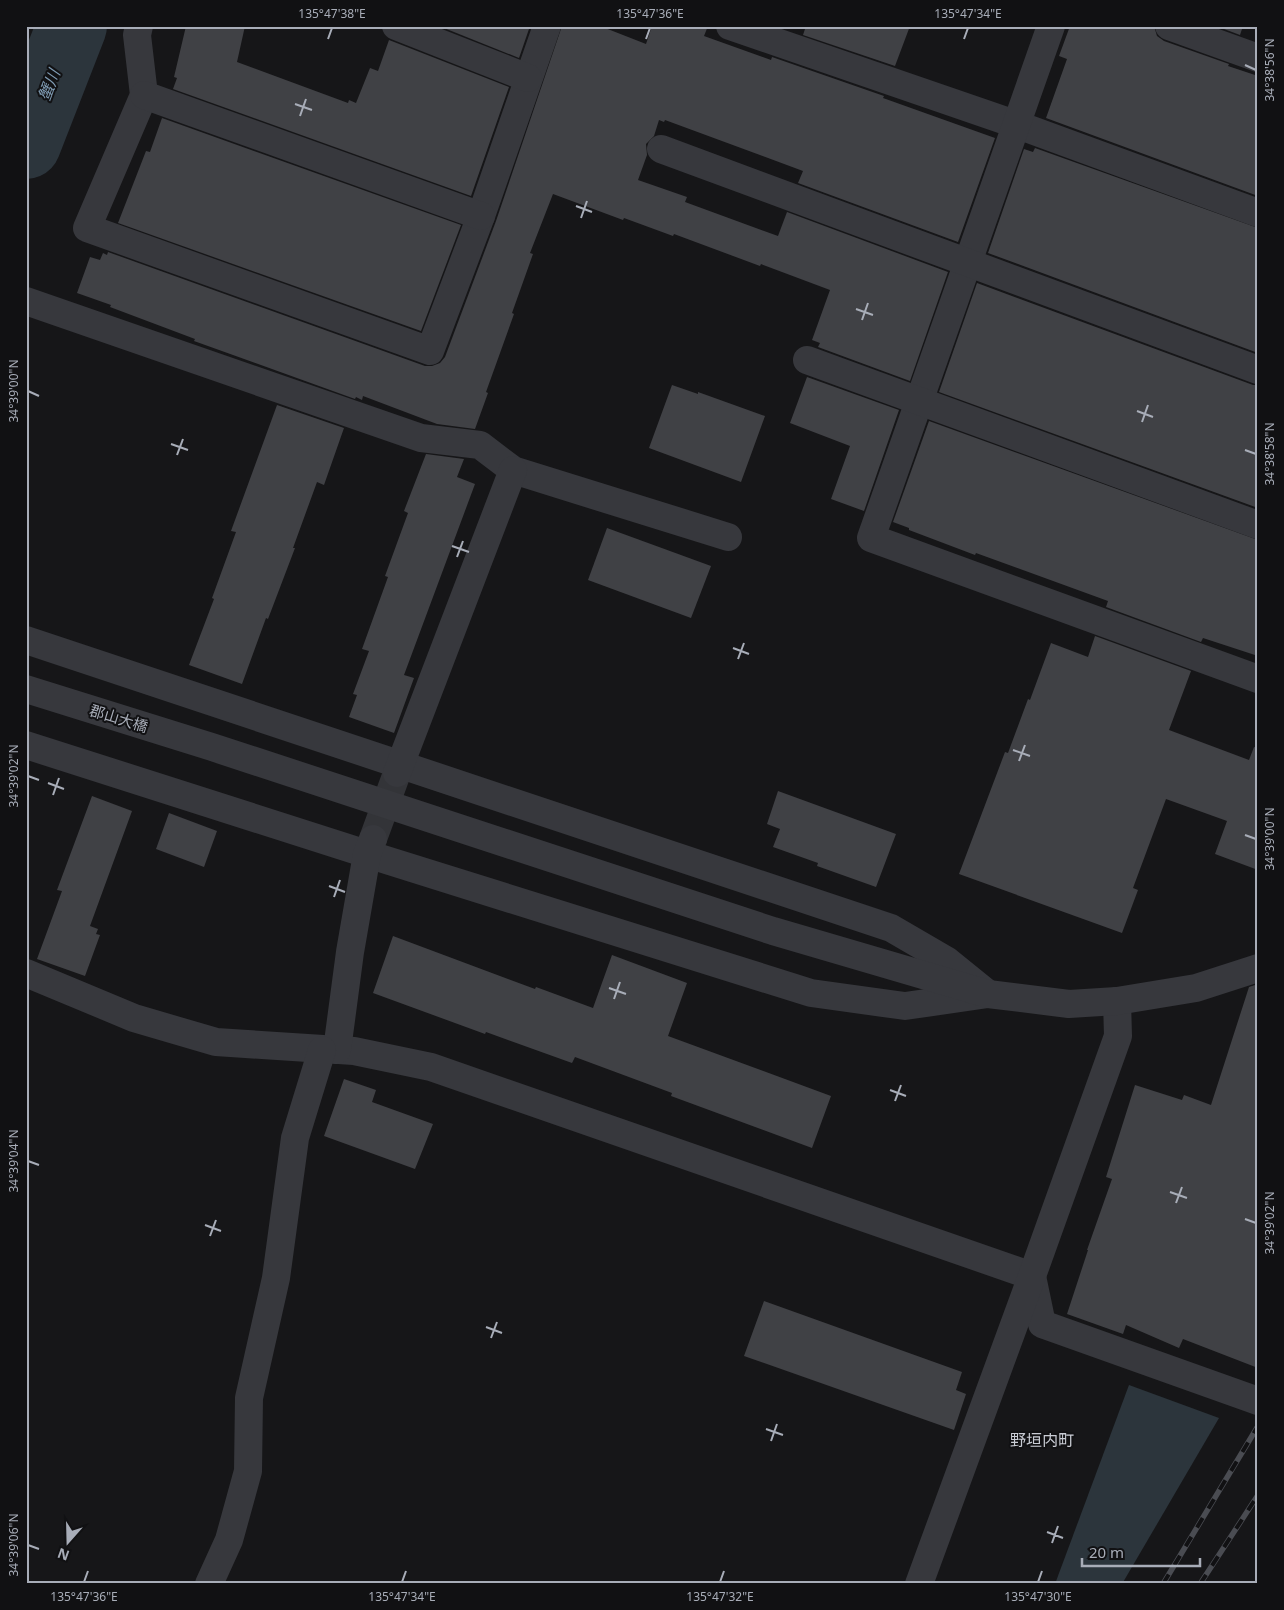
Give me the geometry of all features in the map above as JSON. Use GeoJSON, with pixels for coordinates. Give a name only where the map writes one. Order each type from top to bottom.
{"type":"FeatureCollection","features":[{"type":"Feature","properties":{"kind":"street"},"geometry":{"type":"LineString","coordinates":[[139,26],[137,35],[144,95],[87,228],[430,350],[481,216],[547,26]]}},
{"type":"Feature","properties":{"kind":"street"},"geometry":{"type":"LineString","coordinates":[[396,26],[528,78]]}},
{"type":"Feature","properties":{"kind":"street"},"geometry":{"type":"LineString","coordinates":[[730,26],[1018,125],[1258,212]]}},
{"type":"Feature","properties":{"kind":"street"},"geometry":{"type":"LineString","coordinates":[[1051,26],[1018,125],[871,538],[1258,679]]}},
{"type":"Feature","properties":{"kind":"street"},"geometry":{"type":"LineString","coordinates":[[1169,26],[1258,58]]}},
{"type":"Feature","properties":{"kind":"street"},"geometry":{"type":"LineString","coordinates":[[144,95],[481,216]]}},
{"type":"Feature","properties":{"kind":"street"},"geometry":{"type":"LineString","coordinates":[[661,149],[1258,370]]}},
{"type":"Feature","properties":{"kind":"street"},"geometry":{"type":"LineString","coordinates":[[26,301],[421,438],[480,445],[513,470],[728,537]]}},
{"type":"Feature","properties":{"kind":"street"},"geometry":{"type":"LineString","coordinates":[[807,360],[1258,525]]}},
{"type":"Feature","properties":{"kind":"street"},"geometry":{"type":"LineString","coordinates":[[399,768],[513,470]]}},
{"type":"Feature","properties":{"kind":"street"},"geometry":{"type":"LineString","coordinates":[[26,640],[399,768],[891,928],[946,960],[988,994]]}},
{"type":"Feature","properties":{"kind":"street","name":"郡山大橋"},"geometry":{"type":"LineString","coordinates":[[26,689],[212,747],[773,931],[988,994]]}},
{"type":"Feature","properties":{"kind":"street"},"geometry":{"type":"LineString","coordinates":[[26,745],[370,847],[811,993],[905,1006],[988,994],[1069,1004],[1117,1000],[1196,988],[1258,968]]}},
{"type":"Feature","properties":{"kind":"street"},"geometry":{"type":"LineString","coordinates":[[208,1584],[229,1540],[248,1471],[249,1398],[276,1278],[295,1138],[330,1050],[370,847]]}},
{"type":"Feature","properties":{"kind":"street"},"geometry":{"type":"LineString","coordinates":[[26,973],[134,1018],[216,1042],[354,1051],[432,1067],[1032,1276]]}},
{"type":"Feature","properties":{"kind":"street"},"geometry":{"type":"LineString","coordinates":[[919,1584],[1118,1036],[1117,1000]]}},
{"type":"Feature","properties":{"kind":"street"},"geometry":{"type":"LineString","coordinates":[[1032,1276],[1042,1324],[1258,1401]]}},
{"type":"Feature","properties":{"kind":"shaded area"},"geometry":{"type":"Polygon","coordinates":[[[1129,1385],[1219,1418],[1122,1584],[1055,1584],[1129,1385]]]}},
{"type":"Feature","properties":{"kind":"building"},"geometry":{"type":"Polygon","coordinates":[[[186,26],[245,26],[237,62],[348,103],[349,100],[356,103],[370,68],[378,71],[389,40],[509,87],[471,196],[173,89],[177,78],[174,77],[186,26]]]}},
{"type":"Feature","properties":{"kind":"building"},"geometry":{"type":"Polygon","coordinates":[[[439,26],[530,26],[519,58],[439,26]]]}},
{"type":"Feature","properties":{"kind":"building"},"geometry":{"type":"Polygon","coordinates":[[[562,26],[600,26],[646,44],[652,26],[708,26],[704,36],[771,60],[772,57],[884,96],[883,98],[995,138],[958,242],[798,183],[803,171],[665,120],[664,122],[659,120],[654,136],[646,144],[647,155],[638,180],[687,197],[685,202],[778,236],[787,212],[948,272],[910,381],[818,347],[820,343],[812,340],[830,290],[761,264],[760,266],[674,234],[673,236],[624,218],[623,220],[553,194],[530,253],[533,254],[475,429],[437,424],[363,396],[362,400],[356,397],[355,399],[194,341],[195,339],[77,293],[90,257],[100,260],[103,253],[107,255],[108,252],[425,366],[440,363],[445,357],[496,221],[562,26]]]}},
{"type":"Feature","properties":{"kind":"building"},"geometry":{"type":"Polygon","coordinates":[[[806,26],[910,26],[895,66],[803,35],[806,26]]]}},
{"type":"Feature","properties":{"kind":"building"},"geometry":{"type":"Polygon","coordinates":[[[1070,26],[1154,26],[1157,36],[1164,41],[1258,76],[1258,196],[1046,118],[1067,59],[1059,56],[1070,26]]]}},
{"type":"Feature","properties":{"kind":"building"},"geometry":{"type":"Polygon","coordinates":[[[1216,26],[1243,26],[1240,35],[1216,26]]]}},
{"type":"Feature","properties":{"kind":"building"},"geometry":{"type":"Polygon","coordinates":[[[162,118],[461,225],[421,331],[118,223],[146,151],[150,152],[162,118]]]}},
{"type":"Feature","properties":{"kind":"building"},"geometry":{"type":"Polygon","coordinates":[[[1035,148],[1258,228],[1258,353],[988,253],[1024,149],[1033,152],[1035,148]]]}},
{"type":"Feature","properties":{"kind":"building"},"geometry":{"type":"Polygon","coordinates":[[[977,283],[1253,385],[1258,385],[1258,508],[939,392],[977,283]]]}},
{"type":"Feature","properties":{"kind":"building"},"geometry":{"type":"Polygon","coordinates":[[[807,377],[899,410],[864,511],[831,499],[850,446],[790,423],[807,377]]]}},
{"type":"Feature","properties":{"kind":"building"},"geometry":{"type":"Polygon","coordinates":[[[672,385],[698,394],[698,392],[765,416],[741,482],[649,448],[672,385]]]}},
{"type":"Feature","properties":{"kind":"building"},"geometry":{"type":"Polygon","coordinates":[[[277,405],[344,428],[324,485],[317,482],[293,548],[295,548],[268,619],[266,618],[242,684],[189,665],[214,599],[212,598],[236,532],[231,531],[277,405]]]}},
{"type":"Feature","properties":{"kind":"building"},"geometry":{"type":"Polygon","coordinates":[[[929,421],[1258,540],[1258,656],[1203,638],[1201,642],[1106,607],[1108,601],[976,553],[975,555],[893,522],[929,421]]]}},
{"type":"Feature","properties":{"kind":"building"},"geometry":{"type":"Polygon","coordinates":[[[426,454],[464,459],[457,477],[475,484],[404,675],[414,678],[394,733],[349,717],[357,695],[353,694],[369,651],[362,649],[388,577],[385,576],[408,513],[404,511],[426,454]]]}},
{"type":"Feature","properties":{"kind":"building"},"geometry":{"type":"Polygon","coordinates":[[[607,528],[711,566],[691,618],[588,580],[607,528]]]}},
{"type":"Feature","properties":{"kind":"building"},"geometry":{"type":"Polygon","coordinates":[[[1095,636],[1191,671],[1169,730],[1249,760],[1254,747],[1258,748],[1258,870],[1215,854],[1227,821],[1166,799],[1133,888],[1138,890],[1122,933],[959,874],[1005,752],[1008,753],[1051,643],[1088,657],[1095,636]]]}},
{"type":"Feature","properties":{"kind":"building"},"geometry":{"type":"Polygon","coordinates":[[[778,791],[896,834],[876,887],[817,866],[818,863],[773,847],[780,829],[767,824],[778,791]]]}},
{"type":"Feature","properties":{"kind":"building"},"geometry":{"type":"Polygon","coordinates":[[[92,796],[132,811],[90,926],[98,929],[96,934],[100,935],[85,976],[37,959],[62,891],[57,890],[92,796]]]}},
{"type":"Feature","properties":{"kind":"building"},"geometry":{"type":"Polygon","coordinates":[[[169,813],[217,831],[204,867],[156,849],[169,813]]]}},
{"type":"Feature","properties":{"kind":"building"},"geometry":{"type":"Polygon","coordinates":[[[393,936],[535,989],[536,987],[593,1008],[612,955],[687,983],[668,1036],[831,1096],[812,1148],[671,1096],[672,1093],[575,1057],[572,1063],[486,1032],[485,1034],[373,993],[393,936]]]}},
{"type":"Feature","properties":{"kind":"building"},"geometry":{"type":"Polygon","coordinates":[[[1258,984],[1258,1368],[1183,1339],[1179,1348],[1126,1325],[1123,1334],[1067,1314],[1112,1179],[1106,1177],[1135,1085],[1182,1100],[1184,1095],[1211,1105],[1249,987],[1258,984]]]}},
{"type":"Feature","properties":{"kind":"building"},"geometry":{"type":"Polygon","coordinates":[[[344,1079],[376,1090],[372,1102],[433,1124],[415,1169],[324,1136],[344,1079]]]}},
{"type":"Feature","properties":{"kind":"building"},"geometry":{"type":"Polygon","coordinates":[[[764,1301],[962,1372],[956,1390],[966,1394],[954,1430],[744,1356],[764,1301]]]}},
{"type":"Feature","properties":{"kind":"waterway","name":"蟹川"},"geometry":{"type":"LineString","coordinates":[[26,144],[72,26]]}},
{"type":"Feature","properties":{"kind":"tunnel"},"geometry":{"type":"LineString","coordinates":[[373,839],[397,773]]}},
{"type":"Feature","properties":{"kind":"railway"},"geometry":{"type":"LineString","coordinates":[[1163,1584],[1258,1426]]}},
{"type":"Feature","properties":{"kind":"railway"},"geometry":{"type":"LineString","coordinates":[[1200,1584],[1258,1495]]}},
{"type":"Feature","properties":{"kind":"district","name":"野垣内町"},"geometry":{"type":"Point","coordinates":[1042,1440]}}]}
